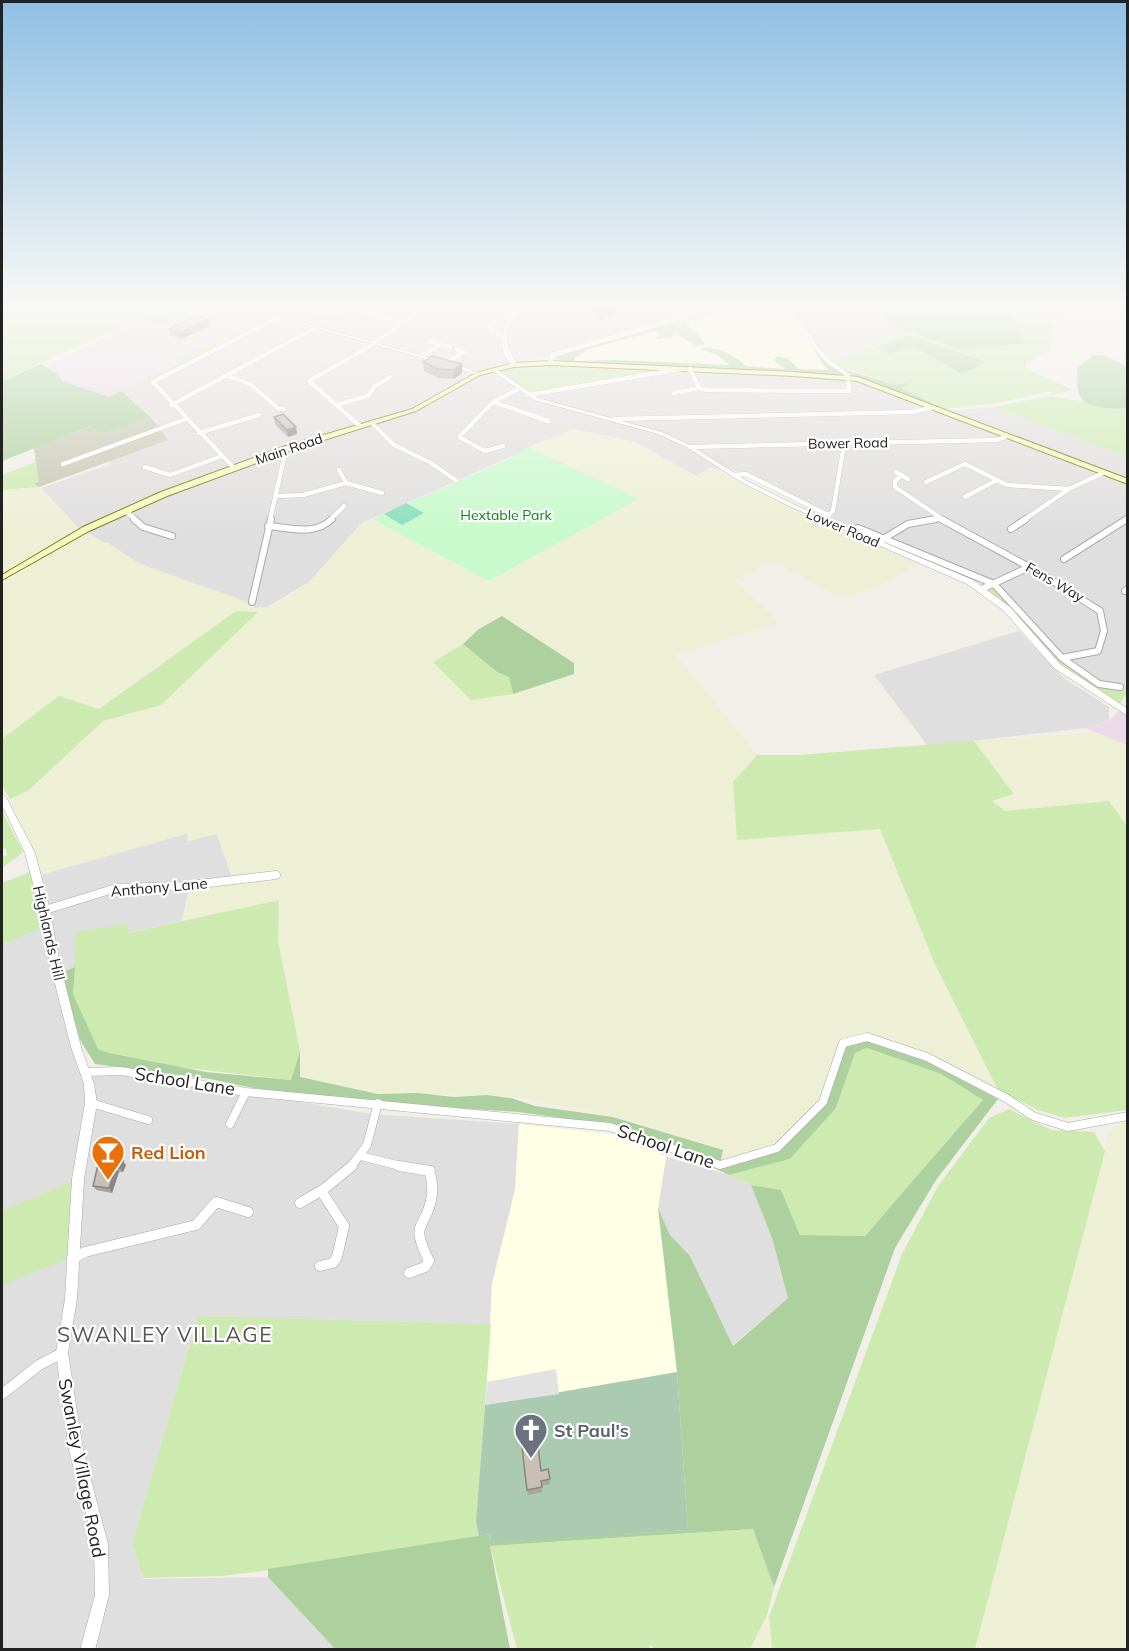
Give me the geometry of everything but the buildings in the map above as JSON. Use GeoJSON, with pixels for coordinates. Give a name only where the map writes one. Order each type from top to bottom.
{"type":"FeatureCollection","features":[{"type":"Feature","properties":{"kind":"main road","name":"Main Road"},"geometry":{"type":"LineString","coordinates":[[2,578],[82,531],[126,511],[286,449],[429,403],[461,384]]}},
{"type":"Feature","properties":{"kind":"main road","name":"Main Road"},"geometry":{"type":"LineString","coordinates":[[873,384],[1005,437],[1128,482]]}},
{"type":"Feature","properties":{"kind":"street"},"geometry":{"type":"LineString","coordinates":[[155,384],[171,405],[234,468]]}},
{"type":"Feature","properties":{"kind":"street"},"geometry":{"type":"LineString","coordinates":[[171,405],[212,384]]}},
{"type":"Feature","properties":{"kind":"street"},"geometry":{"type":"LineString","coordinates":[[250,384],[279,409],[284,409]]}},
{"type":"Feature","properties":{"kind":"street"},"geometry":{"type":"LineString","coordinates":[[312,384],[360,426]]}},
{"type":"Feature","properties":{"kind":"street"},"geometry":{"type":"LineString","coordinates":[[336,405],[368,396],[383,384]]}},
{"type":"Feature","properties":{"kind":"street","name":"Lower Road"},"geometry":{"type":"LineString","coordinates":[[512,384],[528,394],[555,405],[615,419],[660,433],[690,447],[733,475],[982,589],[1016,618],[1057,666],[1128,713]]}},
{"type":"Feature","properties":{"kind":"street"},"geometry":{"type":"LineString","coordinates":[[528,394],[587,384]]}},
{"type":"Feature","properties":{"kind":"street"},"geometry":{"type":"LineString","coordinates":[[697,384],[699,388]]}},
{"type":"Feature","properties":{"kind":"street"},"geometry":{"type":"LineString","coordinates":[[674,393],[699,388],[705,390],[780,388],[849,391],[848,384]]}},
{"type":"Feature","properties":{"kind":"street"},"geometry":{"type":"LineString","coordinates":[[503,446],[485,451],[459,437],[493,402],[519,389]]}},
{"type":"Feature","properties":{"kind":"street"},"geometry":{"type":"LineString","coordinates":[[493,402],[548,421]]}},
{"type":"Feature","properties":{"kind":"street"},"geometry":{"type":"LineString","coordinates":[[615,419],[912,412],[930,408]]}},
{"type":"Feature","properties":{"kind":"street"},"geometry":{"type":"LineString","coordinates":[[199,434],[259,414]]}},
{"type":"Feature","properties":{"kind":"street"},"geometry":{"type":"LineString","coordinates":[[63,464],[186,419]]}},
{"type":"Feature","properties":{"kind":"street"},"geometry":{"type":"LineString","coordinates":[[372,423],[394,445],[431,463],[457,481]]}},
{"type":"Feature","properties":{"kind":"street","name":"Bower Road"},"geometry":{"type":"LineString","coordinates":[[690,447],[997,440],[1005,437]]}},
{"type":"Feature","properties":{"kind":"street"},"geometry":{"type":"LineString","coordinates":[[826,517],[833,511],[843,451],[841,443]]}},
{"type":"Feature","properties":{"kind":"street"},"geometry":{"type":"LineString","coordinates":[[252,602],[286,449]]}},
{"type":"Feature","properties":{"kind":"street"},"geometry":{"type":"LineString","coordinates":[[145,467],[170,475],[222,456]]}},
{"type":"Feature","properties":{"kind":"street"},"geometry":{"type":"LineString","coordinates":[[926,482],[965,464],[1007,485],[1069,489]]}},
{"type":"Feature","properties":{"kind":"street"},"geometry":{"type":"LineString","coordinates":[[339,470],[346,483]]}},
{"type":"Feature","properties":{"kind":"street"},"geometry":{"type":"LineString","coordinates":[[1011,529],[1069,489],[1103,473]]}},
{"type":"Feature","properties":{"kind":"street","name":"Fens Way"},"geometry":{"type":"LineString","coordinates":[[908,479],[899,474],[895,481],[896,487],[940,518],[1091,603],[1100,611],[1105,621],[1102,645],[1098,651],[1062,658]]}},
{"type":"Feature","properties":{"kind":"street"},"geometry":{"type":"LineString","coordinates":[[965,497],[997,480]]}},
{"type":"Feature","properties":{"kind":"street"},"geometry":{"type":"LineString","coordinates":[[275,496],[303,495],[346,483],[382,493]]}},
{"type":"Feature","properties":{"kind":"street"},"geometry":{"type":"LineString","coordinates":[[268,526],[311,530],[323,528],[344,506]]}},
{"type":"Feature","properties":{"kind":"street"},"geometry":{"type":"LineString","coordinates":[[126,511],[143,527],[172,536]]}},
{"type":"Feature","properties":{"kind":"street"},"geometry":{"type":"LineString","coordinates":[[883,539],[908,524],[940,518]]}},
{"type":"Feature","properties":{"kind":"street"},"geometry":{"type":"LineString","coordinates":[[1064,559],[1128,518]]}},
{"type":"Feature","properties":{"kind":"street","name":"Lower Road"},"geometry":{"type":"LineString","coordinates":[[858,528],[994,584],[1062,658],[1099,684],[1120,687]]}},
{"type":"Feature","properties":{"kind":"street"},"geometry":{"type":"LineString","coordinates":[[982,589],[1029,567]]}},
{"type":"Feature","properties":{"kind":"street","name":"Highlands Hill"},"geometry":{"type":"LineString","coordinates":[[2,797],[30,853],[45,910],[54,960],[85,1072]]}},
{"type":"Feature","properties":{"kind":"street","name":"Anthony Lane"},"geometry":{"type":"LineString","coordinates":[[45,910],[116,888],[183,886],[276,875]]}},
{"type":"Feature","properties":{"kind":"street","name":"School Lane"},"geometry":{"type":"LineString","coordinates":[[85,1072],[121,1071],[246,1092],[610,1127],[720,1165],[777,1148],[822,1102],[843,1043],[867,1037],[927,1057],[1006,1098],[1033,1116],[1068,1127],[1128,1116]]}},
{"type":"Feature","properties":{"kind":"street","name":"Swanley Village Road"},"geometry":{"type":"LineString","coordinates":[[85,1072],[91,1103],[82,1144],[72,1259],[71,1299],[62,1353],[76,1450],[101,1544],[102,1595],[87,1650]]}},
{"type":"Feature","properties":{"kind":"street"},"geometry":{"type":"LineString","coordinates":[[230,1124],[246,1092]]}},
{"type":"Feature","properties":{"kind":"street"},"geometry":{"type":"LineString","coordinates":[[91,1103],[148,1119]]}},
{"type":"Feature","properties":{"kind":"street"},"geometry":{"type":"LineString","coordinates":[[300,1203],[322,1192],[361,1156],[372,1132],[378,1103]]}},
{"type":"Feature","properties":{"kind":"street"},"geometry":{"type":"LineString","coordinates":[[361,1156],[385,1164],[430,1171],[432,1195],[418,1231],[418,1240],[429,1261],[424,1267],[409,1273]]}},
{"type":"Feature","properties":{"kind":"street"},"geometry":{"type":"LineString","coordinates":[[320,1266],[333,1263],[337,1257],[344,1226],[322,1192]]}},
{"type":"Feature","properties":{"kind":"street"},"geometry":{"type":"LineString","coordinates":[[72,1259],[85,1252],[196,1225],[216,1202],[248,1212]]}},
{"type":"Feature","properties":{"kind":"street"},"geometry":{"type":"LineString","coordinates":[[2,1394],[39,1365],[62,1353]]}},
{"type":"Feature","properties":{"kind":"shaded area"},"geometry":{"type":"Polygon","coordinates":[[[71,384],[137,384],[110,398],[71,384]]]}},
{"type":"Feature","properties":{"kind":"shaded area"},"geometry":{"type":"Polygon","coordinates":[[[135,384],[870,384],[932,412],[994,407],[1127,457],[1127,694],[1065,666],[994,584],[830,520],[833,515],[747,473],[710,468],[696,476],[635,442],[573,429],[362,523],[309,582],[267,607],[255,608],[138,563],[79,528],[41,488],[111,464],[111,460],[168,439],[154,424],[158,422],[121,391],[135,384]]]}},
{"type":"Feature","properties":{"kind":"shaded area"},"geometry":{"type":"Polygon","coordinates":[[[152,418],[168,440],[39,487],[34,484],[38,482],[34,448],[92,426],[103,434],[152,418]]]}},
{"type":"Feature","properties":{"kind":"shaded area"},"geometry":{"type":"Polygon","coordinates":[[[573,429],[635,442],[696,476],[710,468],[722,471],[810,516],[918,563],[878,587],[839,598],[773,560],[735,580],[779,623],[676,655],[757,755],[733,782],[737,840],[880,829],[934,962],[998,1090],[927,1057],[823,1102],[777,1148],[720,1165],[723,1150],[618,1117],[510,1096],[378,1094],[299,1077],[300,1051],[278,941],[279,902],[182,921],[189,888],[278,880],[278,873],[232,878],[217,834],[187,841],[188,833],[40,875],[10,799],[30,791],[103,721],[161,705],[236,611],[98,709],[59,696],[2,739],[2,584],[87,533],[104,543],[107,542],[138,563],[247,602],[255,608],[267,607],[285,599],[309,582],[362,524],[372,519],[490,581],[638,499],[528,447],[573,429]],[[502,616],[479,629],[463,644],[433,662],[513,694],[574,674],[574,663],[502,616]]]}},
{"type":"Feature","properties":{"kind":"shaded area"},"geometry":{"type":"Polygon","coordinates":[[[39,487],[78,528],[2,573],[2,490],[39,487]]]}},
{"type":"Feature","properties":{"kind":"shaded area"},"geometry":{"type":"Polygon","coordinates":[[[1019,631],[1065,679],[1109,707],[1109,720],[1086,728],[928,746],[874,675],[1019,631]]]}},
{"type":"Feature","properties":{"kind":"shaded area"},"geometry":{"type":"Polygon","coordinates":[[[1118,707],[1127,713],[1127,745],[1086,728],[1110,720],[1119,711],[1118,707]]]}},
{"type":"Feature","properties":{"kind":"shaded area"},"geometry":{"type":"Polygon","coordinates":[[[1095,732],[1127,745],[1127,826],[1109,801],[1005,811],[991,801],[1014,794],[974,741],[1095,732]]]}},
{"type":"Feature","properties":{"kind":"shaded area"},"geometry":{"type":"Polygon","coordinates":[[[189,833],[188,841],[217,834],[232,878],[190,888],[182,921],[127,933],[128,924],[76,933],[75,967],[60,973],[85,1073],[120,1071],[371,1114],[519,1124],[515,1190],[492,1284],[491,1324],[198,1316],[132,1544],[143,1579],[268,1577],[335,1649],[2,1650],[2,945],[44,927],[40,875],[189,833]]]}},
{"type":"Feature","properties":{"kind":"shaded area"},"geometry":{"type":"Polygon","coordinates":[[[1127,1120],[1127,1649],[975,1650],[1109,1131],[1127,1120]]]}},
{"type":"Feature","properties":{"kind":"shaded area"},"geometry":{"type":"Polygon","coordinates":[[[519,1124],[625,1136],[666,1157],[658,1208],[677,1372],[559,1394],[556,1370],[487,1382],[492,1284],[515,1190],[519,1124]]]}},
{"type":"Feature","properties":{"kind":"shaded area"},"geometry":{"type":"Polygon","coordinates":[[[666,1157],[729,1175],[751,1185],[772,1238],[788,1298],[732,1346],[690,1256],[670,1235],[658,1208],[666,1157]]]}},
{"type":"Feature","properties":{"kind":"shaded area"},"geometry":{"type":"Polygon","coordinates":[[[556,1369],[559,1394],[485,1405],[487,1382],[556,1369]]]}},
{"type":"Feature","properties":{"kind":"shaded area"},"geometry":{"type":"Polygon","coordinates":[[[677,1372],[688,1530],[491,1542],[490,1534],[479,1536],[476,1521],[485,1405],[677,1372]]]}},
{"type":"Feature","properties":{"kind":"shaded area"},"geometry":{"type":"Polygon","coordinates":[[[767,1615],[772,1649],[750,1650],[767,1615]]]}},
{"type":"Feature","properties":{"kind":"green space"},"geometry":{"type":"Polygon","coordinates":[[[2,384],[71,384],[109,397],[121,391],[152,418],[103,434],[91,426],[2,461],[2,384]]]}},
{"type":"Feature","properties":{"kind":"green space"},"geometry":{"type":"Polygon","coordinates":[[[514,384],[590,384],[528,394],[514,384]]]}},
{"type":"Feature","properties":{"kind":"green space"},"geometry":{"type":"Polygon","coordinates":[[[877,384],[908,384],[901,388],[945,409],[877,384]]]}},
{"type":"Feature","properties":{"kind":"green space"},"geometry":{"type":"Polygon","coordinates":[[[901,384],[1060,384],[1073,390],[1051,395],[1052,391],[997,403],[945,409],[901,388],[903,387],[901,384]]]}},
{"type":"Feature","properties":{"kind":"green space"},"geometry":{"type":"Polygon","coordinates":[[[1078,384],[1126,384],[1127,408],[1109,408],[1084,402],[1079,395],[1078,384]]]}},
{"type":"Feature","properties":{"kind":"green space"},"geometry":{"type":"Polygon","coordinates":[[[1050,396],[1127,409],[1127,457],[994,407],[1050,396]]]}},
{"type":"Feature","properties":{"kind":"green space","name":"Hextable Park"},"geometry":{"type":"Polygon","coordinates":[[[528,447],[639,499],[489,581],[372,519],[509,459],[528,447]]]}},
{"type":"Feature","properties":{"kind":"green space"},"geometry":{"type":"Polygon","coordinates":[[[36,462],[39,482],[34,484],[39,487],[2,490],[2,475],[36,462]]]}},
{"type":"Feature","properties":{"kind":"green space"},"geometry":{"type":"Polygon","coordinates":[[[406,503],[424,513],[402,525],[384,514],[406,503]]]}},
{"type":"Feature","properties":{"kind":"green space"},"geometry":{"type":"Polygon","coordinates":[[[994,584],[1062,658],[1103,686],[1121,689],[1127,693],[1118,707],[1057,666],[1016,618],[982,589],[994,584]]]}},
{"type":"Feature","properties":{"kind":"green space"},"geometry":{"type":"Polygon","coordinates":[[[236,611],[258,612],[161,705],[103,721],[28,791],[10,799],[2,786],[2,739],[59,696],[99,709],[236,611]]]}},
{"type":"Feature","properties":{"kind":"green space"},"geometry":{"type":"Polygon","coordinates":[[[502,616],[574,663],[574,674],[513,694],[509,677],[497,672],[463,644],[479,629],[502,616]]]}},
{"type":"Feature","properties":{"kind":"green space"},"geometry":{"type":"Polygon","coordinates":[[[463,644],[497,672],[509,677],[513,694],[471,700],[433,662],[463,644]]]}},
{"type":"Feature","properties":{"kind":"green space"},"geometry":{"type":"Polygon","coordinates":[[[974,741],[1014,794],[992,801],[1005,811],[1109,801],[1127,826],[1127,1110],[1065,1118],[1038,1110],[998,1090],[934,962],[880,829],[737,840],[733,782],[757,755],[800,755],[974,741]]]}},
{"type":"Feature","properties":{"kind":"green space"},"geometry":{"type":"Polygon","coordinates":[[[2,811],[23,852],[2,868],[2,857],[7,855],[6,848],[2,849],[2,811]]]}},
{"type":"Feature","properties":{"kind":"green space"},"geometry":{"type":"Polygon","coordinates":[[[30,872],[44,927],[2,945],[2,883],[30,872]]]}},
{"type":"Feature","properties":{"kind":"green space"},"geometry":{"type":"Polygon","coordinates":[[[279,900],[278,941],[300,1051],[291,1080],[100,1058],[73,994],[76,932],[128,924],[128,933],[279,900]]]}},
{"type":"Feature","properties":{"kind":"green space"},"geometry":{"type":"Polygon","coordinates":[[[75,967],[73,994],[98,1049],[109,1053],[206,1072],[291,1080],[300,1051],[300,1077],[378,1094],[418,1093],[454,1097],[486,1095],[511,1098],[535,1106],[613,1117],[723,1150],[720,1165],[777,1148],[822,1102],[843,1043],[867,1037],[927,1060],[998,1099],[936,1180],[895,1248],[774,1587],[753,1529],[490,1546],[510,1649],[335,1649],[268,1577],[268,1569],[490,1534],[491,1541],[688,1530],[677,1372],[658,1208],[670,1235],[690,1256],[733,1346],[788,1298],[772,1238],[751,1185],[781,1190],[800,1235],[865,1236],[983,1100],[941,1074],[867,1048],[855,1053],[836,1108],[790,1159],[729,1175],[656,1141],[613,1125],[518,1112],[378,1103],[253,1088],[210,1079],[95,1064],[80,1040],[60,973],[75,967]]]}},
{"type":"Feature","properties":{"kind":"green space"},"geometry":{"type":"Polygon","coordinates":[[[867,1048],[941,1074],[984,1100],[865,1236],[800,1235],[781,1190],[751,1185],[729,1175],[790,1159],[836,1108],[855,1053],[867,1048]]]}},
{"type":"Feature","properties":{"kind":"green space"},"geometry":{"type":"Polygon","coordinates":[[[1009,1109],[1051,1130],[1094,1132],[1105,1151],[975,1649],[772,1649],[769,1617],[902,1254],[938,1186],[989,1118],[1009,1109]]]}},
{"type":"Feature","properties":{"kind":"green space"},"geometry":{"type":"Polygon","coordinates":[[[78,1179],[72,1257],[2,1285],[2,1211],[78,1179]]]}},
{"type":"Feature","properties":{"kind":"green space"},"geometry":{"type":"Polygon","coordinates":[[[198,1316],[491,1324],[476,1521],[479,1536],[436,1550],[221,1576],[143,1578],[132,1544],[198,1316]]]}},
{"type":"Feature","properties":{"kind":"green space"},"geometry":{"type":"Polygon","coordinates":[[[754,1529],[774,1587],[767,1615],[750,1649],[657,1650],[650,1645],[649,1650],[517,1649],[490,1546],[754,1529]]]}},
{"type":"Feature","properties":{"kind":"place","name":"Red Lion"},"geometry":{"type":"Point","coordinates":[108,1181]}},
{"type":"Feature","properties":{"kind":"place","name":"St Paul's"},"geometry":{"type":"Point","coordinates":[531,1459]}},
{"type":"Feature","properties":{"kind":"district","name":"SWANLEY VILLAGE"},"geometry":{"type":"Point","coordinates":[165,1334]}}]}
